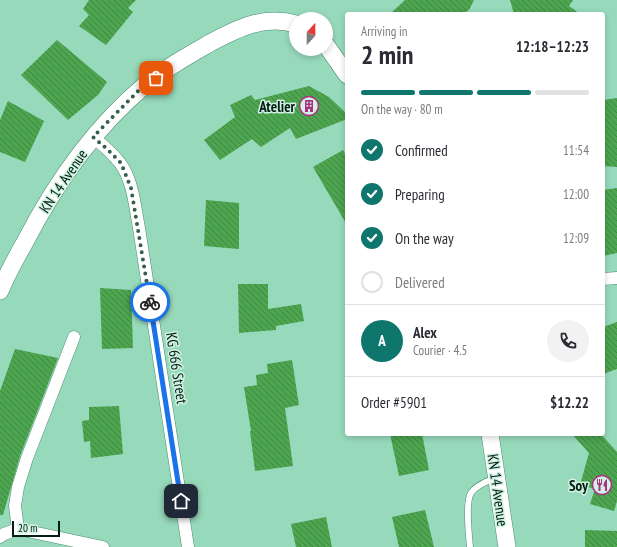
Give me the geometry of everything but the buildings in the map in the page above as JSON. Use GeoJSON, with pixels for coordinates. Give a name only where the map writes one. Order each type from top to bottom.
{"type":"FeatureCollection","features":[{"type":"Feature","properties":{"kind":"main road","name":"KN 14 Avenue"},"geometry":{"type":"LineString","coordinates":[[0,291],[39,214],[70,168],[93,137],[144,85],[189,54],[222,36],[261,22],[273,20],[289,22]]}},
{"type":"Feature","properties":{"kind":"main road"},"geometry":{"type":"LineString","coordinates":[[333,55],[345,72]]}},
{"type":"Feature","properties":{"kind":"main road","name":"KN 14 Avenue"},"geometry":{"type":"LineString","coordinates":[[490,436],[507,547]]}},
{"type":"Feature","properties":{"kind":"street","name":"KG 666 Street"},"geometry":{"type":"LineString","coordinates":[[93,137],[121,163],[131,188],[147,281],[188,547]]}},
{"type":"Feature","properties":{"kind":"street"},"geometry":{"type":"LineString","coordinates":[[605,279],[617,278]]}},
{"type":"Feature","properties":{"kind":"street"},"geometry":{"type":"LineString","coordinates":[[18,530],[15,506],[18,487],[74,337]]}},
{"type":"Feature","properties":{"kind":"street"},"geometry":{"type":"LineString","coordinates":[[0,537],[4,534],[18,530],[103,547]]}},
{"type":"Feature","properties":{"kind":"lane"},"geometry":{"type":"LineString","coordinates":[[470,547],[468,505],[471,493],[479,486],[497,477]]}},
{"type":"Feature","properties":{"kind":"way so far"},"geometry":{"type":"LineString","coordinates":[[150,302],[139,228],[127,176],[121,163],[93,137],[144,85],[156,78]]}},
{"type":"Feature","properties":{"kind":"place","name":"Atelier"},"geometry":{"type":"Point","coordinates":[309,106]}},
{"type":"Feature","properties":{"kind":"place","name":"Soy"},"geometry":{"type":"Point","coordinates":[602,485]}},
{"type":"Feature","properties":{"kind":"route"},"geometry":{"type":"LineString","coordinates":[[150,302],[181,501]]}}]}
